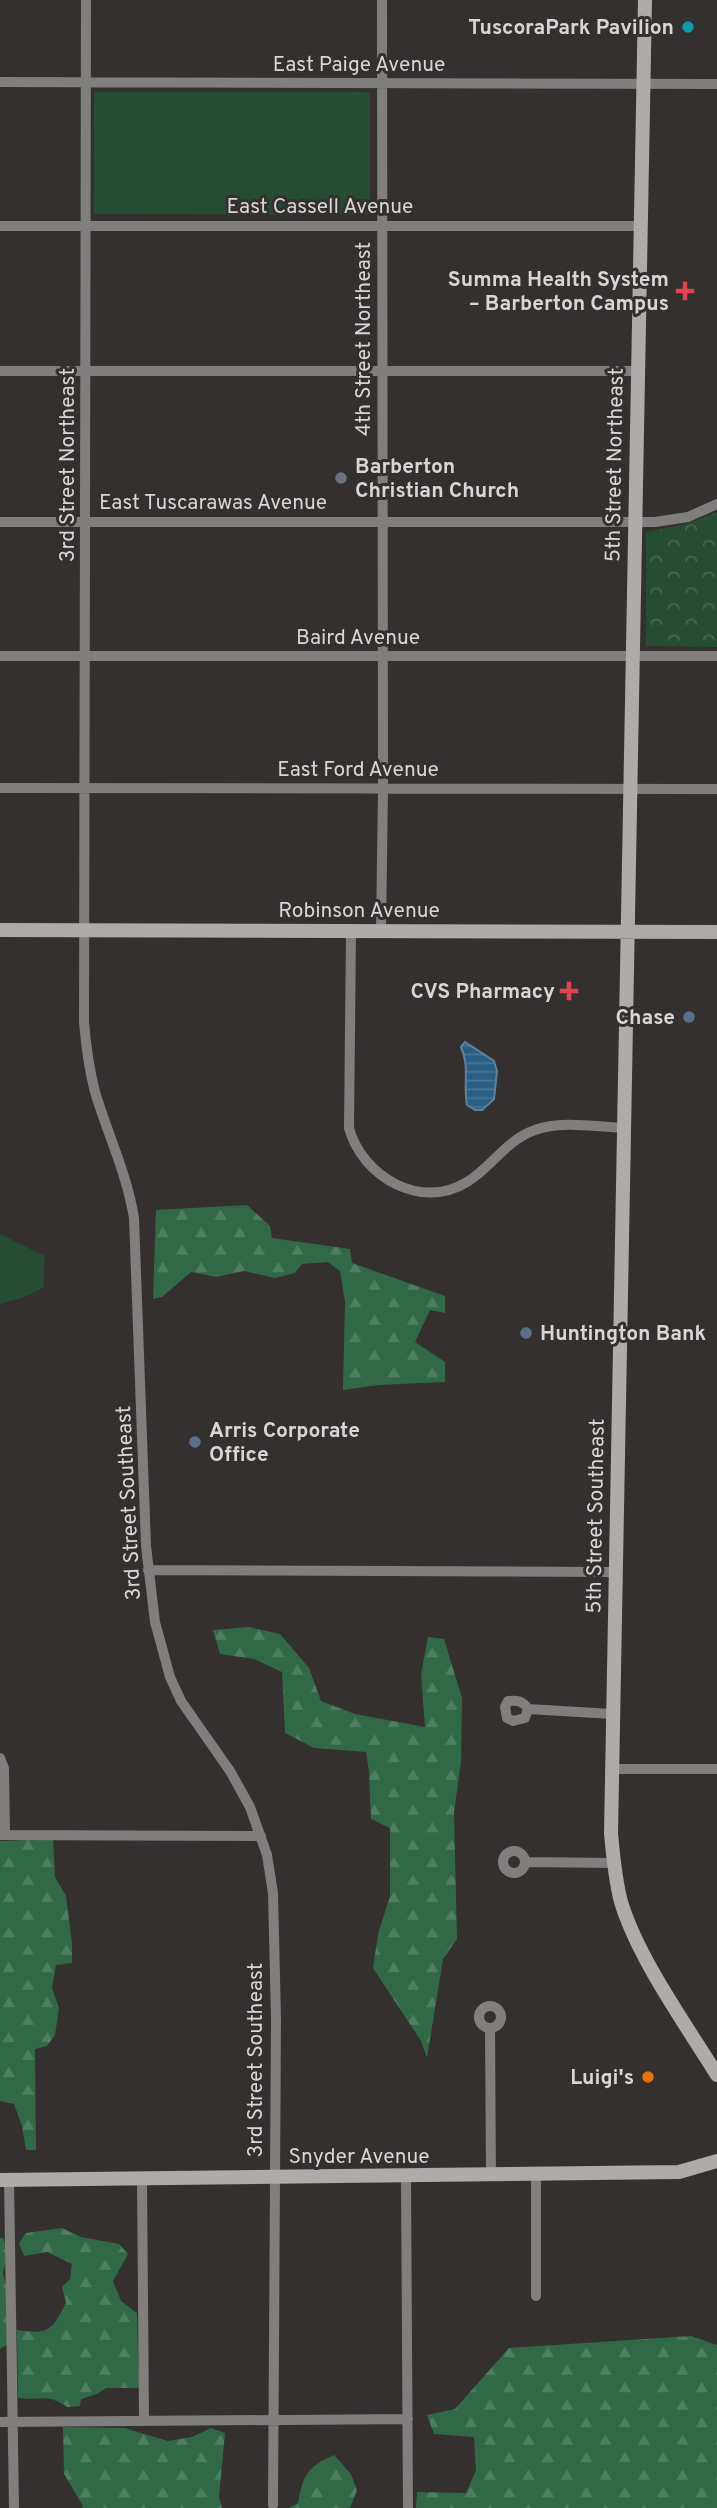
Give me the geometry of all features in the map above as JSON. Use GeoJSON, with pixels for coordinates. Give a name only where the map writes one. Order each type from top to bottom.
{"type":"FeatureCollection","features":[{"type":"Feature","properties":{"kind":"main road","name":"5th Street Northeast"},"geometry":{"type":"LineString","coordinates":[[628,932],[645,0]]}},
{"type":"Feature","properties":{"kind":"main road","name":"Robinson Avenue"},"geometry":{"type":"LineString","coordinates":[[0,930],[717,932]]}},
{"type":"Feature","properties":{"kind":"main road","name":"5th Street Southeast"},"geometry":{"type":"LineString","coordinates":[[628,932],[626,1128],[614,1572],[611,1769],[613,1863],[622,1904],[636,1937],[717,2075]]}},
{"type":"Feature","properties":{"kind":"main road","name":"Snyder Avenue"},"geometry":{"type":"LineString","coordinates":[[5,2180],[679,2172],[717,2161]]}},
{"type":"Feature","properties":{"kind":"street","name":"3rd Street Northeast"},"geometry":{"type":"LineString","coordinates":[[85,930],[86,0]]}},
{"type":"Feature","properties":{"kind":"street","name":"4th Street Northeast"},"geometry":{"type":"LineString","coordinates":[[381,931],[382,0]]}},
{"type":"Feature","properties":{"kind":"street","name":"East Paige Avenue"},"geometry":{"type":"LineString","coordinates":[[0,82],[717,84]]}},
{"type":"Feature","properties":{"kind":"street","name":"East Cassell Avenue"},"geometry":{"type":"LineString","coordinates":[[0,226],[639,226]]}},
{"type":"Feature","properties":{"kind":"street"},"geometry":{"type":"LineString","coordinates":[[0,371],[637,371]]}},
{"type":"Feature","properties":{"kind":"street","name":"East Tuscarawas Avenue"},"geometry":{"type":"LineString","coordinates":[[0,522],[655,522],[688,517],[717,504]]}},
{"type":"Feature","properties":{"kind":"street","name":"Baird Avenue"},"geometry":{"type":"LineString","coordinates":[[0,656],[717,656]]}},
{"type":"Feature","properties":{"kind":"street","name":"East Ford Avenue"},"geometry":{"type":"LineString","coordinates":[[0,788],[717,789]]}},
{"type":"Feature","properties":{"kind":"street","name":"3rd Street Southeast"},"geometry":{"type":"LineString","coordinates":[[85,930],[84,1022],[88,1063],[96,1094],[126,1176],[134,1218],[148,1570],[155,1622],[170,1677],[188,1712],[239,1786],[250,1807],[271,1875],[276,2019],[273,2505]]}},
{"type":"Feature","properties":{"kind":"street"},"geometry":{"type":"LineString","coordinates":[[351,931],[349,1128],[363,1160],[376,1173],[407,1189],[437,1192],[467,1182],[511,1143],[538,1128],[626,1128]]}},
{"type":"Feature","properties":{"kind":"street"},"geometry":{"type":"LineString","coordinates":[[148,1570],[614,1572]]}},
{"type":"Feature","properties":{"kind":"street"},"geometry":{"type":"LineString","coordinates":[[528,1709],[612,1714]]}},
{"type":"Feature","properties":{"kind":"street"},"geometry":{"type":"LineString","coordinates":[[0,1758],[4,1769],[3,1835],[261,1836]]}},
{"type":"Feature","properties":{"kind":"street"},"geometry":{"type":"LineString","coordinates":[[611,1769],[717,1769]]}},
{"type":"Feature","properties":{"kind":"street"},"geometry":{"type":"LineString","coordinates":[[526,1861],[613,1863]]}},
{"type":"Feature","properties":{"kind":"street"},"geometry":{"type":"LineString","coordinates":[[490,2028],[491,2176]]}},
{"type":"Feature","properties":{"kind":"street"},"geometry":{"type":"LineString","coordinates":[[536,2175],[536,2295]]}},
{"type":"Feature","properties":{"kind":"street"},"geometry":{"type":"LineString","coordinates":[[406,2177],[408,2508]]}},
{"type":"Feature","properties":{"kind":"street"},"geometry":{"type":"LineString","coordinates":[[142,2179],[144,2421]]}},
{"type":"Feature","properties":{"kind":"street"},"geometry":{"type":"LineString","coordinates":[[5,2180],[14,2508]]}},
{"type":"Feature","properties":{"kind":"street"},"geometry":{"type":"LineString","coordinates":[[0,2422],[408,2418]]}},
{"type":"Feature","properties":{"kind":"green space"},"geometry":{"type":"Polygon","coordinates":[[[94,92],[370,92],[370,215],[94,214],[94,92]]]}},
{"type":"Feature","properties":{"kind":"green space"},"geometry":{"type":"Polygon","coordinates":[[[717,512],[717,647],[646,646],[646,532],[687,524],[717,512]]]}},
{"type":"Feature","properties":{"kind":"green space"},"geometry":{"type":"Polygon","coordinates":[[[247,1205],[270,1226],[272,1238],[350,1249],[352,1263],[445,1296],[445,1313],[430,1310],[415,1342],[445,1362],[445,1382],[378,1385],[343,1390],[345,1302],[340,1271],[328,1262],[302,1264],[295,1273],[275,1278],[244,1271],[216,1277],[191,1272],[162,1297],[153,1299],[156,1210],[247,1205]]]}},
{"type":"Feature","properties":{"kind":"green space"},"geometry":{"type":"Polygon","coordinates":[[[0,1234],[45,1256],[43,1288],[0,1304],[0,1234]]]}},
{"type":"Feature","properties":{"kind":"green space"},"geometry":{"type":"Polygon","coordinates":[[[249,1627],[280,1634],[309,1668],[321,1701],[355,1714],[425,1727],[421,1674],[428,1637],[444,1639],[462,1698],[461,1761],[454,1813],[457,1939],[443,1959],[427,2058],[421,2041],[373,1968],[378,1934],[390,1896],[390,1828],[371,1819],[366,1752],[314,1748],[285,1733],[282,1672],[254,1659],[220,1654],[213,1630],[249,1627]]]}},
{"type":"Feature","properties":{"kind":"green space"},"geometry":{"type":"Polygon","coordinates":[[[53,1839],[55,1877],[66,1896],[72,1963],[56,1965],[52,1988],[59,2008],[55,2035],[47,2046],[35,2049],[36,2150],[26,2150],[22,2126],[14,2104],[0,2101],[0,1841],[53,1839]]]}},
{"type":"Feature","properties":{"kind":"green space"},"geometry":{"type":"Polygon","coordinates":[[[62,2228],[81,2237],[119,2244],[128,2254],[113,2281],[121,2301],[137,2313],[139,2388],[106,2388],[81,2399],[80,2406],[67,2407],[49,2399],[18,2398],[17,2330],[36,2332],[53,2325],[66,2303],[62,2287],[70,2279],[72,2264],[47,2252],[24,2256],[19,2243],[26,2233],[62,2228]]]}},
{"type":"Feature","properties":{"kind":"green space"},"geometry":{"type":"Polygon","coordinates":[[[0,2238],[3,2238],[8,2252],[3,2273],[7,2291],[7,2345],[0,2349],[0,2238]]]}},
{"type":"Feature","properties":{"kind":"green space"},"geometry":{"type":"Polygon","coordinates":[[[691,2336],[717,2345],[717,2508],[416,2508],[417,2492],[466,2493],[476,2470],[474,2437],[434,2434],[427,2415],[455,2409],[509,2348],[691,2336]]]}},
{"type":"Feature","properties":{"kind":"green space"},"geometry":{"type":"Polygon","coordinates":[[[63,2427],[124,2428],[168,2441],[192,2437],[211,2428],[225,2433],[219,2497],[222,2508],[82,2508],[64,2474],[63,2427]]]}},
{"type":"Feature","properties":{"kind":"green space"},"geometry":{"type":"Polygon","coordinates":[[[334,2455],[351,2474],[357,2490],[350,2508],[289,2508],[298,2503],[304,2479],[312,2468],[334,2455]]]}},
{"type":"Feature","properties":{"kind":"water"},"geometry":{"type":"Polygon","coordinates":[[[465,1042],[494,1061],[497,1071],[494,1099],[482,1110],[475,1110],[467,1105],[465,1061],[461,1047],[465,1042]]]}},
{"type":"Feature","properties":{"kind":"place","name":"TuscoraPark Pavilion"},"geometry":{"type":"Point","coordinates":[688,27]}},
{"type":"Feature","properties":{"kind":"place","name":"Summa Health System – Barberton Campus"},"geometry":{"type":"Point","coordinates":[685,291]}},
{"type":"Feature","properties":{"kind":"place","name":"Barberton Christian Church"},"geometry":{"type":"Point","coordinates":[341,478]}},
{"type":"Feature","properties":{"kind":"place","name":"CVS Pharmacy"},"geometry":{"type":"Point","coordinates":[569,991]}},
{"type":"Feature","properties":{"kind":"place","name":"Chase"},"geometry":{"type":"Point","coordinates":[689,1017]}},
{"type":"Feature","properties":{"kind":"place","name":"Huntington Bank"},"geometry":{"type":"Point","coordinates":[526,1333]}},
{"type":"Feature","properties":{"kind":"place","name":"Arris Corporate Office"},"geometry":{"type":"Point","coordinates":[195,1442]}},
{"type":"Feature","properties":{"kind":"place","name":"Luigi's"},"geometry":{"type":"Point","coordinates":[648,2077]}}]}
